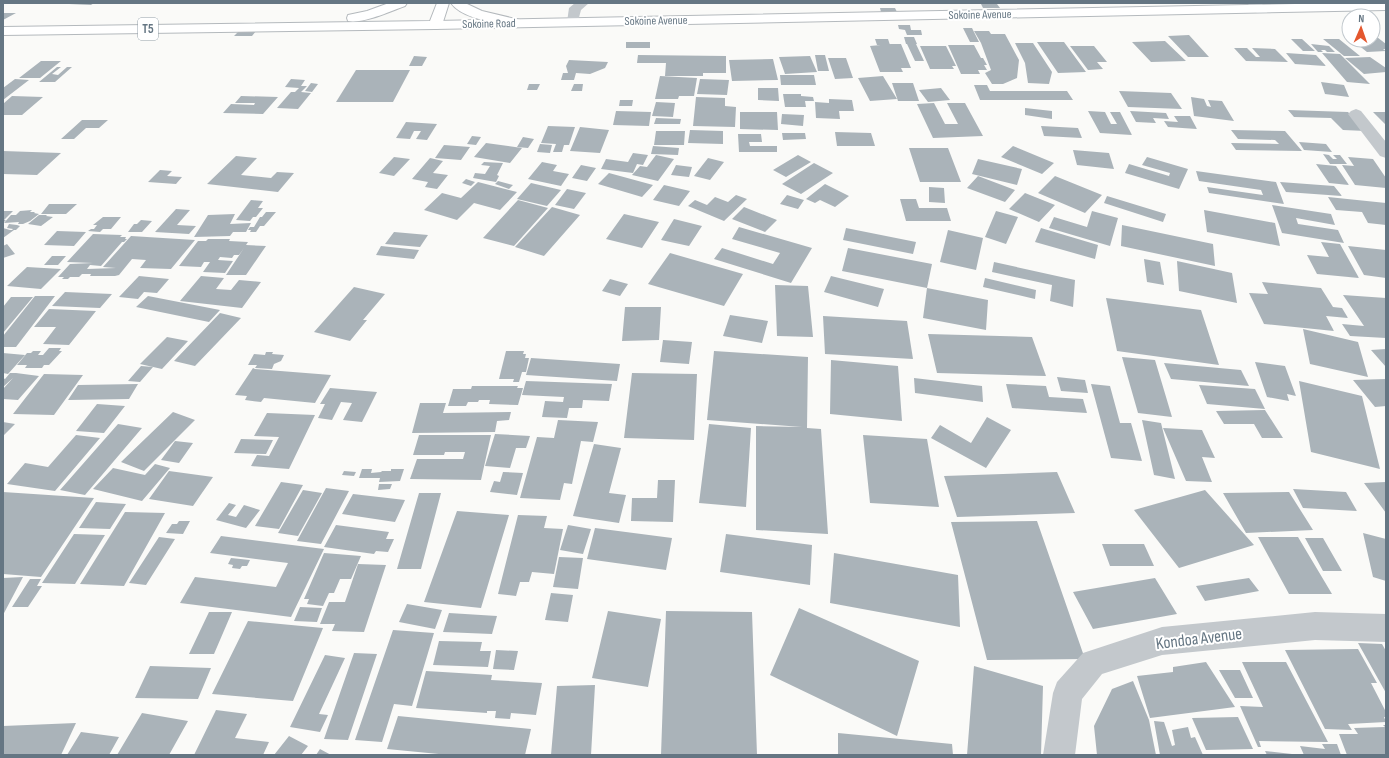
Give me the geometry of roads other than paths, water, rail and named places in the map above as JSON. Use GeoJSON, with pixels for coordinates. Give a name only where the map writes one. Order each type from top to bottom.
{"type":"FeatureCollection","features":[{"type":"Feature","properties":{"kind":"main road"},"geometry":{"type":"LineString","coordinates":[[292,27],[349,19],[371,14],[401,3]]}},
{"type":"Feature","properties":{"kind":"main road"},"geometry":{"type":"LineString","coordinates":[[435,25],[444,3]]}},
{"type":"Feature","properties":{"kind":"main road"},"geometry":{"type":"LineString","coordinates":[[457,3],[470,11],[483,16],[515,23]]}},
{"type":"Feature","properties":{"kind":"main road","name":"Sokoine Avenue"},"geometry":{"type":"LineString","coordinates":[[573,22],[1257,6],[1386,6]]}},
{"type":"Feature","properties":{"kind":"main road","name":"Sokoine Road"},"geometry":{"type":"LineString","coordinates":[[292,27],[407,20],[435,25],[573,22]]}},
{"type":"Feature","properties":{"kind":"main road","name":"T5"},"geometry":{"type":"LineString","coordinates":[[3,31],[292,27]]}},
{"type":"Feature","properties":{"kind":"street"},"geometry":{"type":"LineString","coordinates":[[1356,114],[1386,153]]}},
{"type":"Feature","properties":{"kind":"street","name":"Kondoa Avenue"},"geometry":{"type":"LineString","coordinates":[[1059,755],[1068,693],[1093,663],[1162,641],[1315,626],[1386,628]]}},
{"type":"Feature","properties":{"kind":"lane"},"geometry":{"type":"LineString","coordinates":[[573,22],[575,8],[583,3]]}}]}
